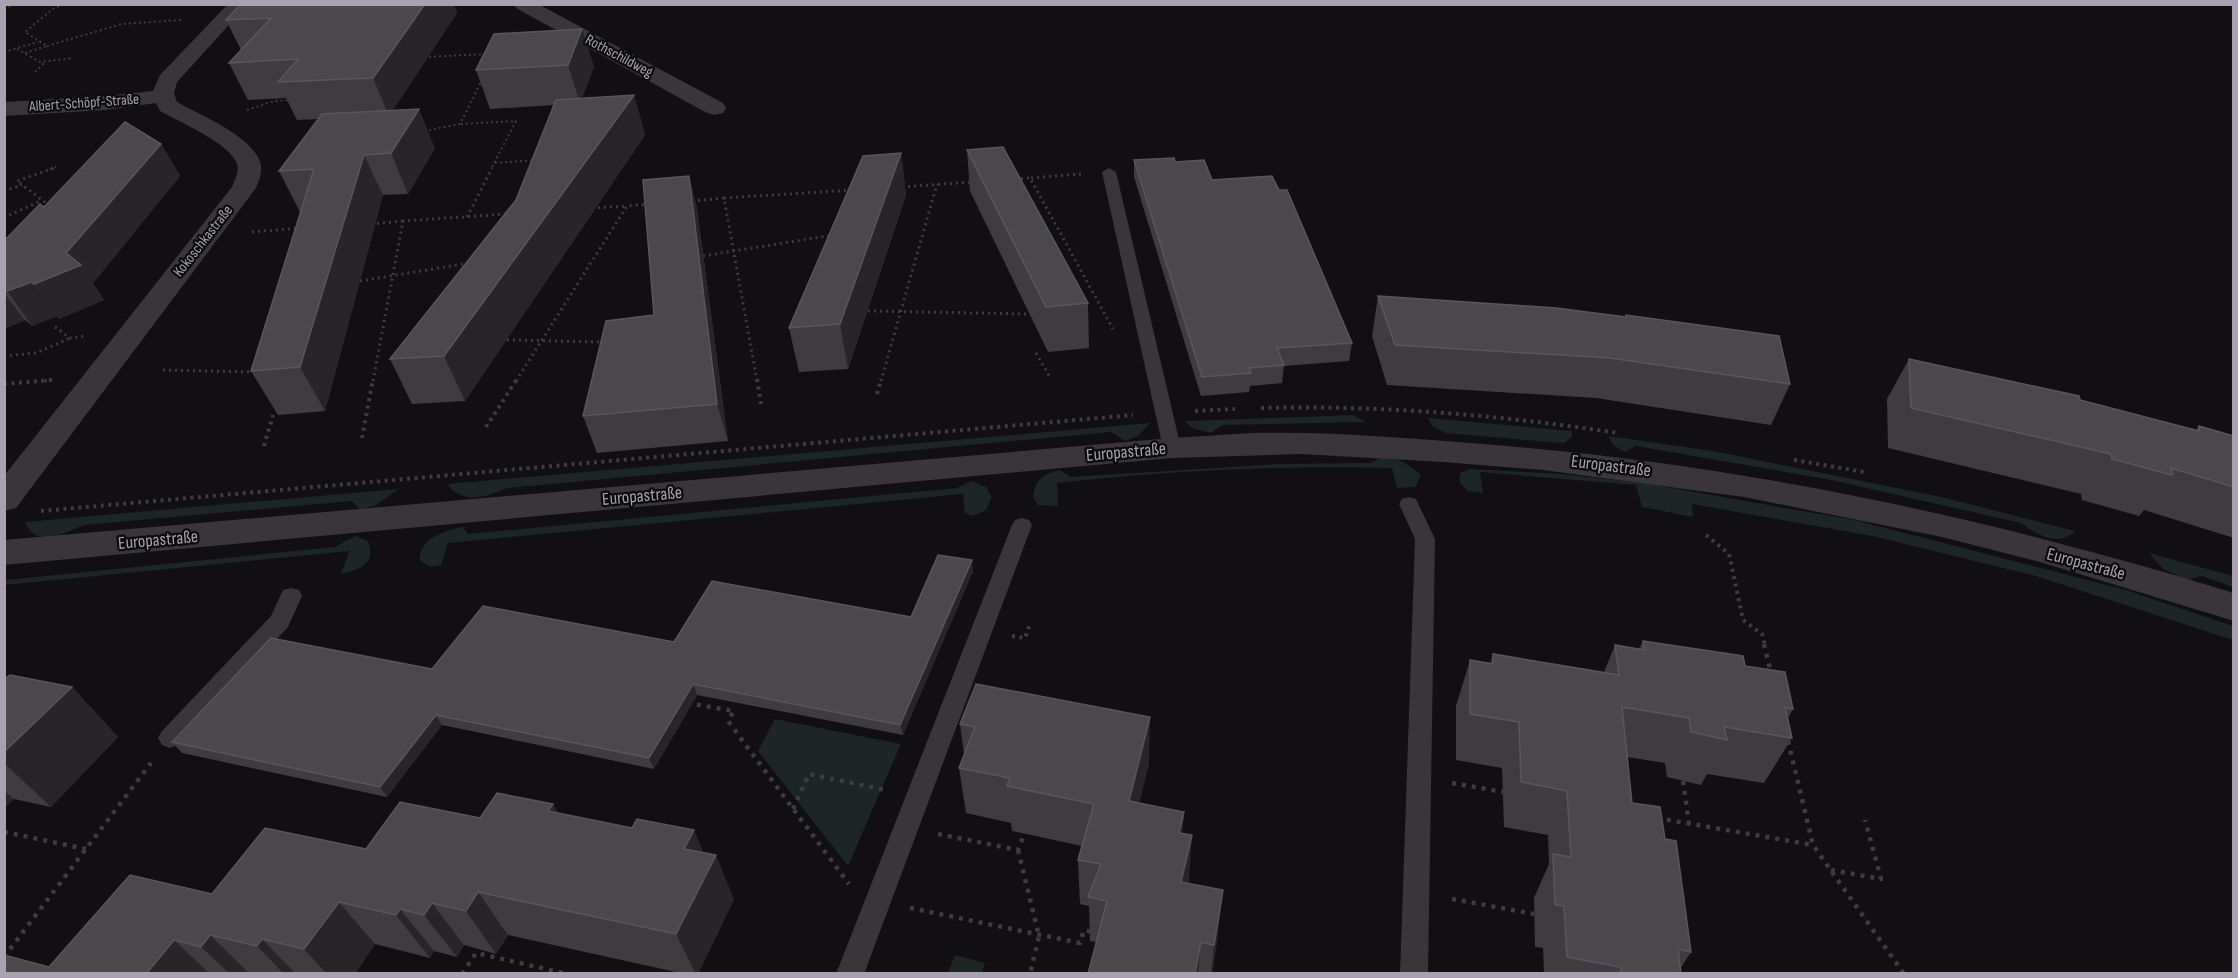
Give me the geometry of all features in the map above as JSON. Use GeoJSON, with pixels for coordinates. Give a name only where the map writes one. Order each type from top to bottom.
{"type":"FeatureCollection","features":[{"type":"Feature","properties":{"kind":"street"},"geometry":{"type":"LineString","coordinates":[[162,96],[162,89],[168,80],[238,4]]}},
{"type":"Feature","properties":{"kind":"street","name":"Rothschildweg"},"geometry":{"type":"LineString","coordinates":[[523,4],[715,108]]}},
{"type":"Feature","properties":{"kind":"street","name":"Albert-Schöpf-Straße"},"geometry":{"type":"LineString","coordinates":[[4,109],[105,103],[162,96]]}},
{"type":"Feature","properties":{"kind":"street","name":"Kokoschkastraße"},"geometry":{"type":"LineString","coordinates":[[4,500],[244,188],[249,176],[249,163],[243,152],[231,142],[168,106],[162,96]]}},
{"type":"Feature","properties":{"kind":"street","name":"Europastraße"},"geometry":{"type":"LineString","coordinates":[[4,554],[1172,448],[1281,443],[1535,457],[1703,478],[1921,520],[2115,571],[2234,607]]}},
{"type":"Feature","properties":{"kind":"lane"},"geometry":{"type":"LineString","coordinates":[[1109,172],[1172,448]]}},
{"type":"Feature","properties":{"kind":"lane"},"geometry":{"type":"LineString","coordinates":[[1409,504],[1425,539],[1414,974]]}},
{"type":"Feature","properties":{"kind":"lane"},"geometry":{"type":"LineString","coordinates":[[850,974],[1023,525]]}},
{"type":"Feature","properties":{"kind":"lane"},"geometry":{"type":"LineString","coordinates":[[170,738],[280,621],[291,596]]}},
{"type":"Feature","properties":{"kind":"path"},"geometry":{"type":"LineString","coordinates":[[4,9],[15,4]]}},
{"type":"Feature","properties":{"kind":"path"},"geometry":{"type":"LineString","coordinates":[[47,46],[25,32],[54,8],[66,4]]}},
{"type":"Feature","properties":{"kind":"path"},"geometry":{"type":"LineString","coordinates":[[25,53],[122,24],[186,20]]}},
{"type":"Feature","properties":{"kind":"path"},"geometry":{"type":"LineString","coordinates":[[4,52],[39,42]]}},
{"type":"Feature","properties":{"kind":"path"},"geometry":{"type":"LineString","coordinates":[[17,49],[40,62],[73,58]]}},
{"type":"Feature","properties":{"kind":"path"},"geometry":{"type":"LineString","coordinates":[[424,57],[496,53]]}},
{"type":"Feature","properties":{"kind":"path"},"geometry":{"type":"LineString","coordinates":[[35,72],[43,64],[40,62]]}},
{"type":"Feature","properties":{"kind":"path"},"geometry":{"type":"LineString","coordinates":[[460,124],[487,71]]}},
{"type":"Feature","properties":{"kind":"path"},"geometry":{"type":"LineString","coordinates":[[478,89],[489,88]]}},
{"type":"Feature","properties":{"kind":"path"},"geometry":{"type":"LineString","coordinates":[[246,110],[274,101],[294,100]]}},
{"type":"Feature","properties":{"kind":"path"},"geometry":{"type":"LineString","coordinates":[[415,133],[460,124],[516,121],[467,217]]}},
{"type":"Feature","properties":{"kind":"path"},"geometry":{"type":"LineString","coordinates":[[495,163],[540,159]]}},
{"type":"Feature","properties":{"kind":"path"},"geometry":{"type":"LineString","coordinates":[[52,207],[17,180],[56,167]]}},
{"type":"Feature","properties":{"kind":"path"},"geometry":{"type":"LineString","coordinates":[[1006,180],[1109,172]]}},
{"type":"Feature","properties":{"kind":"path"},"geometry":{"type":"LineString","coordinates":[[1030,178],[1115,332]]}},
{"type":"Feature","properties":{"kind":"path"},"geometry":{"type":"LineString","coordinates":[[896,187],[972,182]]}},
{"type":"Feature","properties":{"kind":"path"},"geometry":{"type":"LineString","coordinates":[[877,394],[937,184]]}},
{"type":"Feature","properties":{"kind":"path"},"geometry":{"type":"LineString","coordinates":[[4,192],[23,185]]}},
{"type":"Feature","properties":{"kind":"path"},"geometry":{"type":"LineString","coordinates":[[681,202],[852,190]]}},
{"type":"Feature","properties":{"kind":"path"},"geometry":{"type":"LineString","coordinates":[[724,198],[761,404]]}},
{"type":"Feature","properties":{"kind":"path"},"geometry":{"type":"LineString","coordinates":[[4,218],[21,207],[43,200]]}},
{"type":"Feature","properties":{"kind":"path"},"geometry":{"type":"LineString","coordinates":[[584,209],[660,203]]}},
{"type":"Feature","properties":{"kind":"path"},"geometry":{"type":"LineString","coordinates":[[486,428],[627,206]]}},
{"type":"Feature","properties":{"kind":"path"},"geometry":{"type":"LineString","coordinates":[[368,224],[509,214]]}},
{"type":"Feature","properties":{"kind":"path"},"geometry":{"type":"LineString","coordinates":[[362,438],[404,221]]}},
{"type":"Feature","properties":{"kind":"path"},"geometry":{"type":"LineString","coordinates":[[1046,225],[1055,224]]}},
{"type":"Feature","properties":{"kind":"path"},"geometry":{"type":"LineString","coordinates":[[208,235],[308,228]]}},
{"type":"Feature","properties":{"kind":"path"},"geometry":{"type":"LineString","coordinates":[[703,256],[834,234]]}},
{"type":"Feature","properties":{"kind":"path"},"geometry":{"type":"LineString","coordinates":[[360,281],[476,262]]}},
{"type":"Feature","properties":{"kind":"path"},"geometry":{"type":"LineString","coordinates":[[868,311],[1030,314]]}},
{"type":"Feature","properties":{"kind":"path"},"geometry":{"type":"LineString","coordinates":[[55,327],[70,338]]}},
{"type":"Feature","properties":{"kind":"path"},"geometry":{"type":"LineString","coordinates":[[4,356],[36,353],[70,338],[90,336]]}},
{"type":"Feature","properties":{"kind":"path"},"geometry":{"type":"LineString","coordinates":[[507,340],[609,342]]}},
{"type":"Feature","properties":{"kind":"path"},"geometry":{"type":"LineString","coordinates":[[1036,353],[1052,379]]}},
{"type":"Feature","properties":{"kind":"path"},"geometry":{"type":"LineString","coordinates":[[163,370],[267,373]]}},
{"type":"Feature","properties":{"kind":"path"},"geometry":{"type":"LineString","coordinates":[[4,384],[56,379]]}},
{"type":"Feature","properties":{"kind":"path"},"geometry":{"type":"LineString","coordinates":[[1260,408],[1365,408]]}},
{"type":"Feature","properties":{"kind":"path"},"geometry":{"type":"LineString","coordinates":[[35,512],[1090,417],[1237,409]]}},
{"type":"Feature","properties":{"kind":"path"},"geometry":{"type":"LineString","coordinates":[[264,446],[273,415]]}},
{"type":"Feature","properties":{"kind":"path"},"geometry":{"type":"LineString","coordinates":[[1706,535],[1729,554],[1743,620],[1762,634],[1773,679]]}},
{"type":"Feature","properties":{"kind":"path"},"geometry":{"type":"LineString","coordinates":[[679,701],[734,711],[728,721],[793,809],[875,908],[1080,944],[1084,930],[1093,932]]}},
{"type":"Feature","properties":{"kind":"path"},"geometry":{"type":"LineString","coordinates":[[1786,734],[1813,846],[1904,974]]}},
{"type":"Feature","properties":{"kind":"path"},"geometry":{"type":"LineString","coordinates":[[4,957],[170,738]]}},
{"type":"Feature","properties":{"kind":"path"},"geometry":{"type":"LineString","coordinates":[[793,809],[809,774],[918,796]]}},
{"type":"Feature","properties":{"kind":"path"},"geometry":{"type":"LineString","coordinates":[[1419,776],[1503,792]]}},
{"type":"Feature","properties":{"kind":"path"},"geometry":{"type":"LineString","coordinates":[[1683,781],[1689,824]]}},
{"type":"Feature","properties":{"kind":"path"},"geometry":{"type":"LineString","coordinates":[[1654,817],[1813,846]]}},
{"type":"Feature","properties":{"kind":"path"},"geometry":{"type":"LineString","coordinates":[[1830,870],[1881,879],[1865,820]]}},
{"type":"Feature","properties":{"kind":"path"},"geometry":{"type":"LineString","coordinates":[[906,827],[1018,850]]}},
{"type":"Feature","properties":{"kind":"path"},"geometry":{"type":"LineString","coordinates":[[4,832],[86,849]]}},
{"type":"Feature","properties":{"kind":"path"},"geometry":{"type":"LineString","coordinates":[[1024,834],[1018,850],[1040,936],[1030,974]]}},
{"type":"Feature","properties":{"kind":"path"},"geometry":{"type":"LineString","coordinates":[[1416,893],[1534,914]]}},
{"type":"Feature","properties":{"kind":"path"},"geometry":{"type":"LineString","coordinates":[[462,974],[477,951],[568,974]]}},
{"type":"Feature","properties":{"kind":"shaded area"},"geometry":{"type":"Polygon","coordinates":[[[1353,415],[1366,422],[1222,425],[1211,433],[1192,428],[1185,421],[1353,415]]]}},
{"type":"Feature","properties":{"kind":"shaded area"},"geometry":{"type":"Polygon","coordinates":[[[1428,418],[1572,431],[1572,437],[1564,443],[1446,433],[1432,426],[1428,418]]]}},
{"type":"Feature","properties":{"kind":"shaded area"},"geometry":{"type":"Polygon","coordinates":[[[1150,423],[1138,436],[1125,441],[1111,432],[507,488],[476,497],[460,495],[447,484],[1150,423]]]}},
{"type":"Feature","properties":{"kind":"shaded area"},"geometry":{"type":"Polygon","coordinates":[[[1608,436],[1713,451],[1941,497],[2075,531],[2062,538],[2048,538],[2021,523],[1831,480],[1636,446],[1625,452],[1614,446],[1608,436]]]}},
{"type":"Feature","properties":{"kind":"shaded area"},"geometry":{"type":"Polygon","coordinates":[[[1383,456],[1404,462],[1421,475],[1415,487],[1397,488],[1392,468],[1266,468],[1182,472],[1057,483],[1058,506],[1038,505],[1033,497],[1041,479],[1060,470],[1071,477],[1279,464],[1371,463],[1383,456]]]}},
{"type":"Feature","properties":{"kind":"shaded area"},"geometry":{"type":"Polygon","coordinates":[[[1471,469],[1562,474],[1649,484],[1854,520],[2126,590],[2233,626],[2233,640],[2036,576],[1872,536],[1692,504],[1693,517],[1642,507],[1636,485],[1480,472],[1483,493],[1468,491],[1460,483],[1460,473],[1471,469]]]}},
{"type":"Feature","properties":{"kind":"shaded area"},"geometry":{"type":"Polygon","coordinates":[[[971,481],[986,487],[992,497],[986,510],[973,516],[965,513],[963,494],[448,543],[441,565],[430,567],[420,560],[423,546],[428,541],[441,533],[463,527],[468,534],[957,488],[971,481]]]}},
{"type":"Feature","properties":{"kind":"shaded area"},"geometry":{"type":"Polygon","coordinates":[[[399,489],[376,505],[360,510],[352,501],[84,525],[51,537],[36,535],[25,522],[399,489]]]}},
{"type":"Feature","properties":{"kind":"shaded area"},"geometry":{"type":"Polygon","coordinates":[[[355,536],[368,541],[370,556],[365,565],[341,574],[349,551],[5,585],[5,580],[335,547],[355,536]]]}},
{"type":"Feature","properties":{"kind":"shaded area"},"geometry":{"type":"Polygon","coordinates":[[[2149,553],[2233,576],[2233,587],[2202,576],[2187,580],[2163,569],[2149,553]]]}},
{"type":"Feature","properties":{"kind":"shaded area"},"geometry":{"type":"Polygon","coordinates":[[[775,719],[901,744],[848,866],[758,751],[775,719]]]}},
{"type":"Feature","properties":{"kind":"shaded area"},"geometry":{"type":"Polygon","coordinates":[[[955,955],[985,963],[982,973],[948,973],[955,955]]]}},
{"type":"Feature","properties":{"kind":"building"},"geometry":{"type":"Polygon","coordinates":[[[241,4],[425,4],[373,78],[278,82],[298,59],[229,63],[271,18],[226,20],[241,4]]]}},
{"type":"Feature","properties":{"kind":"building"},"geometry":{"type":"Polygon","coordinates":[[[582,29],[568,65],[476,70],[494,34],[582,29]]]}},
{"type":"Feature","properties":{"kind":"building"},"geometry":{"type":"Polygon","coordinates":[[[634,95],[444,356],[390,359],[516,200],[556,100],[634,95]]]}},
{"type":"Feature","properties":{"kind":"building"},"geometry":{"type":"Polygon","coordinates":[[[419,109],[391,153],[364,155],[300,367],[251,371],[314,169],[279,171],[322,114],[419,109]]]}},
{"type":"Feature","properties":{"kind":"building"},"geometry":{"type":"Polygon","coordinates":[[[125,122],[161,144],[66,253],[81,265],[34,284],[32,282],[4,290],[4,241],[40,204],[44,207],[125,122]]]}},
{"type":"Feature","properties":{"kind":"building"},"geometry":{"type":"Polygon","coordinates":[[[1003,147],[1088,303],[1046,307],[967,150],[1003,147]]]}},
{"type":"Feature","properties":{"kind":"building"},"geometry":{"type":"Polygon","coordinates":[[[901,153],[840,324],[789,328],[863,156],[901,153]]]}},
{"type":"Feature","properties":{"kind":"building"},"geometry":{"type":"Polygon","coordinates":[[[1174,158],[1175,162],[1204,160],[1212,180],[1272,176],[1279,190],[1287,190],[1352,343],[1277,348],[1284,365],[1249,368],[1251,373],[1202,377],[1134,160],[1174,158]]]}},
{"type":"Feature","properties":{"kind":"building"},"geometry":{"type":"Polygon","coordinates":[[[689,176],[717,404],[583,416],[606,321],[654,315],[643,180],[689,176]]]}},
{"type":"Feature","properties":{"kind":"building"},"geometry":{"type":"Polygon","coordinates":[[[1378,296],[1556,308],[1779,336],[1790,384],[1610,358],[1395,345],[1378,296]]]}},
{"type":"Feature","properties":{"kind":"building"},"geometry":{"type":"Polygon","coordinates":[[[1909,359],[2079,396],[2080,400],[2199,431],[2199,426],[2234,436],[2234,487],[2171,468],[2172,475],[2112,459],[2111,454],[1911,408],[1909,359]]]}},
{"type":"Feature","properties":{"kind":"building"},"geometry":{"type":"Polygon","coordinates":[[[938,555],[972,560],[900,725],[693,684],[649,758],[436,715],[380,787],[172,742],[271,638],[432,669],[483,606],[674,642],[712,581],[911,617],[938,555]]]}},
{"type":"Feature","properties":{"kind":"building"},"geometry":{"type":"Polygon","coordinates":[[[1643,641],[1743,656],[1745,666],[1785,672],[1793,709],[1785,707],[1792,738],[1724,727],[1727,740],[1691,732],[1689,718],[1622,707],[1632,803],[1660,807],[1665,839],[1676,841],[1691,952],[1678,949],[1681,974],[1621,974],[1621,967],[1567,957],[1564,906],[1555,905],[1553,854],[1571,857],[1567,791],[1521,782],[1519,722],[1470,714],[1470,660],[1493,664],[1493,654],[1619,675],[1615,645],[1644,650],[1643,641]]]}},
{"type":"Feature","properties":{"kind":"building"},"geometry":{"type":"Polygon","coordinates":[[[10,675],[72,687],[4,752],[4,679],[10,675]]]}},
{"type":"Feature","properties":{"kind":"building"},"geometry":{"type":"Polygon","coordinates":[[[976,684],[1150,717],[1129,801],[1184,812],[1179,833],[1192,835],[1181,882],[1223,890],[1214,945],[1201,942],[1195,974],[1088,974],[1107,901],[1088,897],[1101,864],[1078,860],[1094,804],[1007,786],[1010,778],[959,768],[975,727],[960,724],[976,684]]]}},
{"type":"Feature","properties":{"kind":"building"},"geometry":{"type":"Polygon","coordinates":[[[497,793],[553,804],[548,811],[632,828],[637,819],[694,830],[684,849],[716,855],[676,934],[478,892],[466,911],[432,903],[424,915],[400,909],[396,915],[339,902],[304,949],[262,939],[257,946],[210,935],[201,947],[174,940],[146,974],[4,974],[4,960],[8,956],[49,967],[130,875],[212,894],[265,828],[366,849],[400,802],[480,818],[497,793]]]}}]}
